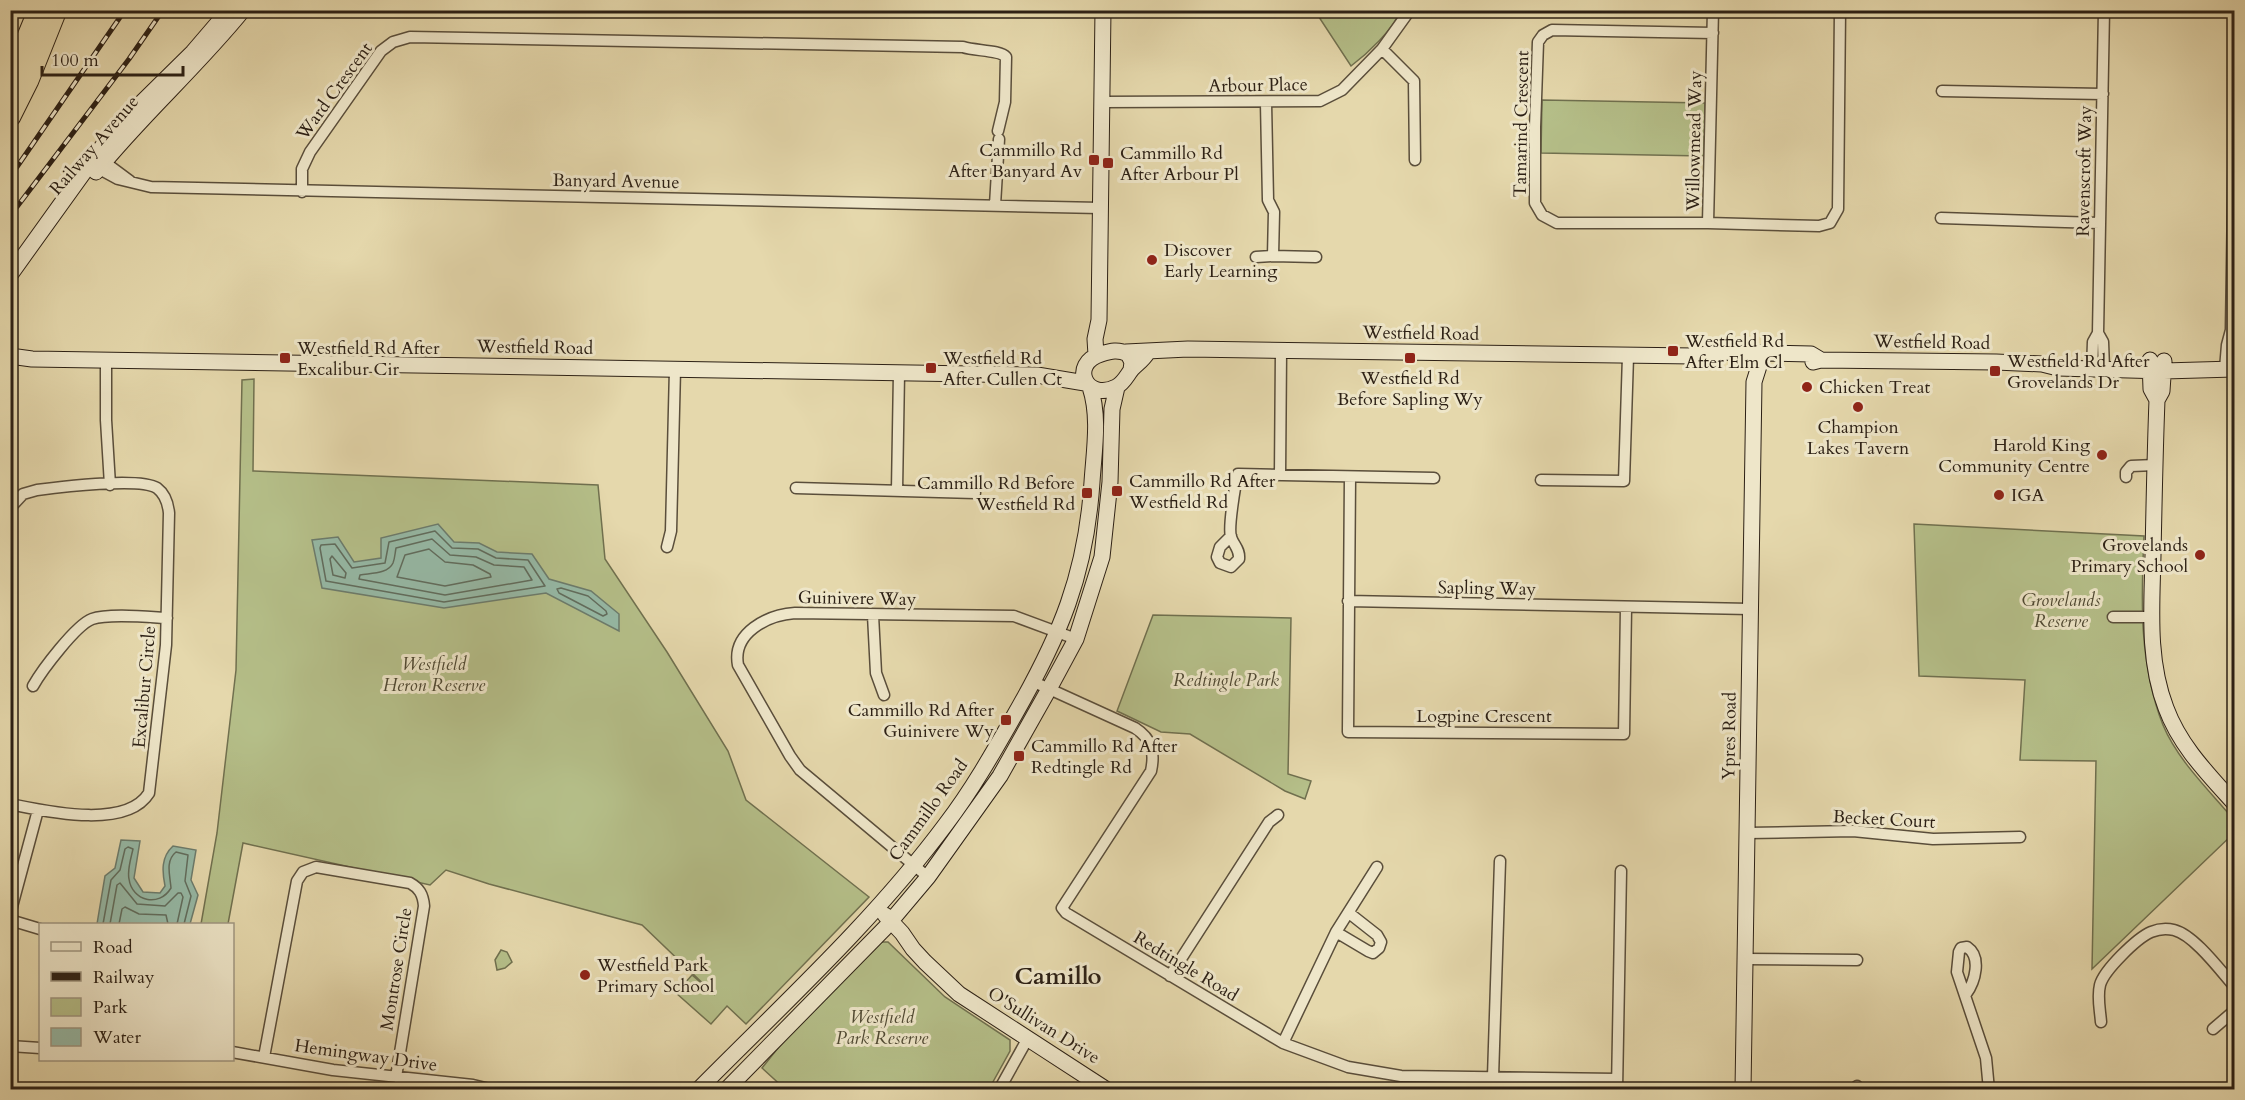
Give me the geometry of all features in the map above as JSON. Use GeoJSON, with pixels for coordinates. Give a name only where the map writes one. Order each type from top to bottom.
{"type":"FeatureCollection","features":[{"type":"Feature","properties":{"kind":"highway"},"geometry":{"type":"LineString","coordinates":[[10,80],[39,10]]}},
{"type":"Feature","properties":{"kind":"highway"},"geometry":{"type":"LineString","coordinates":[[10,116],[28,80],[56,10]]}},
{"type":"Feature","properties":{"kind":"main road","name":"Railway Avenue"},"geometry":{"type":"LineString","coordinates":[[12,275],[48,225],[68,205],[130,114],[198,47],[228,10]]}},
{"type":"Feature","properties":{"kind":"main road","name":"Railway Avenue"},"geometry":{"type":"LineString","coordinates":[[98,162],[208,52],[243,10]]}},
{"type":"Feature","properties":{"kind":"main road"},"geometry":{"type":"LineString","coordinates":[[1103,10],[1099,320],[1095,339],[1096,356],[1087,379],[1103,390],[1117,387]]}},
{"type":"Feature","properties":{"kind":"main road"},"geometry":{"type":"LineString","coordinates":[[130,114],[134,117],[139,116],[174,86]]}},
{"type":"Feature","properties":{"kind":"main road"},"geometry":{"type":"LineString","coordinates":[[1099,320],[1119,351],[1131,359],[1131,370]]}},
{"type":"Feature","properties":{"kind":"main road","name":"Westfield Road"},"geometry":{"type":"LineString","coordinates":[[1119,351],[1148,352],[1188,349],[1628,356],[1694,356],[1720,352],[1754,358],[1812,354],[1821,360],[2042,364],[2058,359],[2098,364],[2230,364]]}},
{"type":"Feature","properties":{"kind":"main road"},"geometry":{"type":"LineString","coordinates":[[1096,356],[1119,351]]}},
{"type":"Feature","properties":{"kind":"main road"},"geometry":{"type":"LineString","coordinates":[[726,1089],[888,924],[928,877],[1000,776],[1076,639],[1102,557],[1110,482],[1112,409],[1117,387],[1148,352]]}},
{"type":"Feature","properties":{"kind":"main road","name":"Westfield Road"},"geometry":{"type":"LineString","coordinates":[[10,356],[32,359],[1037,375],[1087,379]]}},
{"type":"Feature","properties":{"kind":"main road","name":"Ypres Road"},"geometry":{"type":"LineString","coordinates":[[1743,1089],[1754,358]]}},
{"type":"Feature","properties":{"kind":"main road","name":"Westfield Road"},"geometry":{"type":"LineString","coordinates":[[10,364],[32,359]]}},
{"type":"Feature","properties":{"kind":"main road"},"geometry":{"type":"LineString","coordinates":[[2157,365],[2162,391],[2157,400],[2155,465],[2152,617],[2154,663],[2166,708],[2190,752],[2235,803]]}},
{"type":"Feature","properties":{"kind":"main road","name":"Cammillo Road"},"geometry":{"type":"LineString","coordinates":[[698,1089],[874,911],[913,865],[963,802],[1034,682],[1059,631],[1076,584],[1084,552],[1090,506],[1095,410],[1087,379]]}},
{"type":"Feature","properties":{"kind":"main road","name":"O'Sullivan Drive"},"geometry":{"type":"LineString","coordinates":[[874,911],[902,933],[913,949],[959,994],[1104,1087],[1117,1089]]}},
{"type":"Feature","properties":{"kind":"street","name":"Arbour Place"},"geometry":{"type":"LineString","coordinates":[[1103,102],[1320,101],[1342,90],[1382,49],[1410,10]]}},
{"type":"Feature","properties":{"kind":"street","name":"Willowmead Way"},"geometry":{"type":"LineString","coordinates":[[1713,10],[1708,223],[1823,226],[1834,218],[1838,209],[1840,10]]}},
{"type":"Feature","properties":{"kind":"street","name":"Ravenscroft Way"},"geometry":{"type":"LineString","coordinates":[[2098,364],[2093,342],[2098,333],[2104,10]]}},
{"type":"Feature","properties":{"kind":"street","name":"Tamarind Crescent"},"geometry":{"type":"LineString","coordinates":[[1708,223],[1557,223],[1549,221],[1538,210],[1535,203],[1535,127],[1538,42],[1543,35],[1552,30],[1713,33]]}},
{"type":"Feature","properties":{"kind":"street","name":"Ward Crescent"},"geometry":{"type":"LineString","coordinates":[[302,192],[302,170],[310,152],[381,51],[400,39],[410,37],[963,47],[980,52],[1000,52],[1006,57],[1005,102],[998,135],[995,205]]}},
{"type":"Feature","properties":{"kind":"street"},"geometry":{"type":"LineString","coordinates":[[1382,49],[1414,81],[1415,160]]}},
{"type":"Feature","properties":{"kind":"street"},"geometry":{"type":"LineString","coordinates":[[1942,91],[2103,94]]}},
{"type":"Feature","properties":{"kind":"street"},"geometry":{"type":"LineString","coordinates":[[1266,103],[1268,200],[1274,212],[1273,256]]}},
{"type":"Feature","properties":{"kind":"street"},"geometry":{"type":"LineString","coordinates":[[2230,364],[2235,134]]}},
{"type":"Feature","properties":{"kind":"street","name":"Banyard Avenue"},"geometry":{"type":"LineString","coordinates":[[98,162],[132,183],[151,187],[1100,208]]}},
{"type":"Feature","properties":{"kind":"street"},"geometry":{"type":"LineString","coordinates":[[1941,218],[2099,223]]}},
{"type":"Feature","properties":{"kind":"street"},"geometry":{"type":"LineString","coordinates":[[1256,257],[1316,257]]}},
{"type":"Feature","properties":{"kind":"street"},"geometry":{"type":"LineString","coordinates":[[2231,330],[2235,342]]}},
{"type":"Feature","properties":{"kind":"street"},"geometry":{"type":"LineString","coordinates":[[1280,475],[1281,351]]}},
{"type":"Feature","properties":{"kind":"street"},"geometry":{"type":"LineString","coordinates":[[1541,480],[1624,481],[1628,356]]}},
{"type":"Feature","properties":{"kind":"street"},"geometry":{"type":"LineString","coordinates":[[106,360],[106,420],[110,484]]}},
{"type":"Feature","properties":{"kind":"street"},"geometry":{"type":"LineString","coordinates":[[668,547],[671,531],[675,369]]}},
{"type":"Feature","properties":{"kind":"street"},"geometry":{"type":"LineString","coordinates":[[897,490],[899,373]]}},
{"type":"Feature","properties":{"kind":"street"},"geometry":{"type":"LineString","coordinates":[[2126,477],[2126,472],[2131,466],[2155,465]]}},
{"type":"Feature","properties":{"kind":"street"},"geometry":{"type":"LineString","coordinates":[[1231,536],[1234,485],[1238,474],[1434,478]]}},
{"type":"Feature","properties":{"kind":"street"},"geometry":{"type":"LineString","coordinates":[[1348,601],[1350,477]]}},
{"type":"Feature","properties":{"kind":"street","name":"Excalibur Circle"},"geometry":{"type":"LineString","coordinates":[[10,508],[21,496],[33,491],[110,484],[150,485],[160,490],[169,513],[164,671],[152,781],[146,798],[134,808],[103,814],[69,815],[10,804]]}},
{"type":"Feature","properties":{"kind":"street"},"geometry":{"type":"LineString","coordinates":[[796,488],[975,493]]}},
{"type":"Feature","properties":{"kind":"street","name":"Sapling Way"},"geometry":{"type":"LineString","coordinates":[[1348,601],[1750,609]]}},
{"type":"Feature","properties":{"kind":"street","name":"Logpine Crescent"},"geometry":{"type":"LineString","coordinates":[[1348,601],[1348,732],[1624,734],[1626,608]]}},
{"type":"Feature","properties":{"kind":"street","name":"Guinivere Way"},"geometry":{"type":"LineString","coordinates":[[928,877],[794,764],[738,665],[739,644],[746,634],[778,616],[795,613],[1014,616],[1076,639]]}},
{"type":"Feature","properties":{"kind":"street"},"geometry":{"type":"LineString","coordinates":[[873,615],[876,673],[884,695]]}},
{"type":"Feature","properties":{"kind":"street"},"geometry":{"type":"LineString","coordinates":[[33,686],[41,672],[90,619],[104,616],[167,618]]}},
{"type":"Feature","properties":{"kind":"street"},"geometry":{"type":"LineString","coordinates":[[2113,617],[2152,617]]}},
{"type":"Feature","properties":{"kind":"street","name":"Redtingle Road"},"geometry":{"type":"LineString","coordinates":[[1034,682],[1139,731],[1150,743],[1154,755],[1151,771],[1062,909],[1283,1043],[1348,1067],[1401,1076],[1492,1077],[1617,1084]]}},
{"type":"Feature","properties":{"kind":"street"},"geometry":{"type":"LineString","coordinates":[[10,914],[38,810]]}},
{"type":"Feature","properties":{"kind":"street"},"geometry":{"type":"LineString","coordinates":[[1170,976],[1269,822],[1278,815]]}},
{"type":"Feature","properties":{"kind":"street","name":"Becket Court"},"geometry":{"type":"LineString","coordinates":[[1747,833],[1853,831],[1933,839],[2020,837]]}},
{"type":"Feature","properties":{"kind":"street"},"geometry":{"type":"LineString","coordinates":[[1492,1077],[1500,861]]}},
{"type":"Feature","properties":{"kind":"street","name":"Montrose Circle"},"geometry":{"type":"LineString","coordinates":[[264,1057],[297,881],[303,872],[316,867],[410,882],[422,894],[424,906],[396,1077]]}},
{"type":"Feature","properties":{"kind":"street"},"geometry":{"type":"LineString","coordinates":[[1283,1043],[1336,932],[1377,867]]}},
{"type":"Feature","properties":{"kind":"street"},"geometry":{"type":"LineString","coordinates":[[1617,1084],[1621,870]]}},
{"type":"Feature","properties":{"kind":"street"},"geometry":{"type":"LineString","coordinates":[[1336,932],[1373,953],[1379,948],[1381,942],[1377,935],[1349,913]]}},
{"type":"Feature","properties":{"kind":"street"},"geometry":{"type":"LineString","coordinates":[[10,921],[39,929]]}},
{"type":"Feature","properties":{"kind":"street"},"geometry":{"type":"LineString","coordinates":[[2101,1022],[2098,997],[2103,978],[2139,941],[2157,930],[2173,929],[2189,937],[2235,986]]}},
{"type":"Feature","properties":{"kind":"street"},"geometry":{"type":"LineString","coordinates":[[1745,959],[1857,960]]}},
{"type":"Feature","properties":{"kind":"street"},"geometry":{"type":"LineString","coordinates":[[1966,994],[1986,1058],[1989,1089]]}},
{"type":"Feature","properties":{"kind":"street"},"geometry":{"type":"LineString","coordinates":[[2213,1029],[2235,1011]]}},
{"type":"Feature","properties":{"kind":"street"},"geometry":{"type":"LineString","coordinates":[[999,1089],[1028,1038]]}},
{"type":"Feature","properties":{"kind":"street"},"geometry":{"type":"LineString","coordinates":[[10,1046],[39,1048]]}},
{"type":"Feature","properties":{"kind":"street","name":"Hemingway Drive"},"geometry":{"type":"LineString","coordinates":[[234,1052],[333,1070],[494,1089]]}},
{"type":"Feature","properties":{"kind":"green space"},"geometry":{"type":"Polygon","coordinates":[[[1315,11],[1400,11],[1386,33],[1351,66],[1315,11]]]}},
{"type":"Feature","properties":{"kind":"green space"},"geometry":{"type":"Polygon","coordinates":[[[1542,100],[1705,103],[1704,156],[1541,153],[1542,100]]]}},
{"type":"Feature","properties":{"kind":"green space","name":"Westfield Heron Reserve"},"geometry":{"type":"Polygon","coordinates":[[[254,379],[253,471],[598,485],[605,559],[667,652],[728,751],[746,800],[869,897],[746,1024],[727,1006],[711,1024],[676,993],[692,975],[715,995],[642,925],[489,884],[446,870],[430,885],[243,843],[228,923],[201,923],[217,833],[236,670],[242,380],[254,379]]]}},
{"type":"Feature","properties":{"kind":"green space","name":"Grovelands Reserve"},"geometry":{"type":"Polygon","coordinates":[[[1914,524],[2144,536],[2143,632],[2149,679],[2155,702],[2163,725],[2177,751],[2234,820],[2234,833],[2092,969],[2096,761],[2020,760],[2025,680],[1919,676],[1914,524]]]}},
{"type":"Feature","properties":{"kind":"green space","name":"Redtingle Park"},"geometry":{"type":"Polygon","coordinates":[[[1153,615],[1291,618],[1288,774],[1311,781],[1305,799],[1285,791],[1190,734],[1161,732],[1117,711],[1153,615]]]}},
{"type":"Feature","properties":{"kind":"green space","name":"Westfield Park Reserve"},"geometry":{"type":"Polygon","coordinates":[[[880,942],[888,942],[945,997],[1010,1040],[1010,1051],[989,1089],[785,1089],[762,1068],[798,1023],[880,942]]]}},
{"type":"Feature","properties":{"kind":"green space"},"geometry":{"type":"Polygon","coordinates":[[[501,950],[507,952],[512,962],[505,968],[497,970],[495,960],[501,950]]]}},
{"type":"Feature","properties":{"kind":"water"},"geometry":{"type":"Polygon","coordinates":[[[438,524],[454,542],[479,543],[497,552],[532,554],[549,579],[591,591],[619,614],[619,631],[546,593],[444,608],[322,588],[312,540],[338,537],[354,562],[381,558],[381,538],[438,524]]]}},
{"type":"Feature","properties":{"kind":"water"},"geometry":{"type":"Polygon","coordinates":[[[121,840],[140,841],[134,878],[143,892],[160,893],[165,886],[163,864],[169,850],[173,846],[196,850],[191,880],[198,895],[190,923],[97,923],[105,876],[115,868],[121,840]]]}},
{"type":"Feature","properties":{"kind":"railway"},"geometry":{"type":"LineString","coordinates":[[10,177],[125,10]]}},
{"type":"Feature","properties":{"kind":"railway"},"geometry":{"type":"LineString","coordinates":[[10,216],[129,59],[163,10]]}},
{"type":"Feature","properties":{"kind":"place","name":"Cammillo Rd After Banyard Av"},"geometry":{"type":"Point","coordinates":[1094,160]}},
{"type":"Feature","properties":{"kind":"place","name":"Cammillo Rd After Arbour Pl"},"geometry":{"type":"Point","coordinates":[1108,163]}},
{"type":"Feature","properties":{"kind":"place","name":"Discover Early Learning"},"geometry":{"type":"Point","coordinates":[1152,260]}},
{"type":"Feature","properties":{"kind":"place","name":"Westfield Rd After Elm Cl"},"geometry":{"type":"Point","coordinates":[1673,351]}},
{"type":"Feature","properties":{"kind":"place","name":"Westfield Rd After Excalibur Cir"},"geometry":{"type":"Point","coordinates":[285,358]}},
{"type":"Feature","properties":{"kind":"place","name":"Westfield Rd Before Sapling Wy"},"geometry":{"type":"Point","coordinates":[1410,358]}},
{"type":"Feature","properties":{"kind":"place","name":"Westfield Rd After Cullen Ct"},"geometry":{"type":"Point","coordinates":[931,368]}},
{"type":"Feature","properties":{"kind":"place","name":"Westfield Rd After Grovelands Dr"},"geometry":{"type":"Point","coordinates":[1995,371]}},
{"type":"Feature","properties":{"kind":"place","name":"Chicken Treat"},"geometry":{"type":"Point","coordinates":[1807,387]}},
{"type":"Feature","properties":{"kind":"place","name":"Champion Lakes Tavern"},"geometry":{"type":"Point","coordinates":[1858,407]}},
{"type":"Feature","properties":{"kind":"place","name":"Harold King Community Centre"},"geometry":{"type":"Point","coordinates":[2102,455]}},
{"type":"Feature","properties":{"kind":"place","name":"Cammillo Rd After Westfield Rd"},"geometry":{"type":"Point","coordinates":[1117,491]}},
{"type":"Feature","properties":{"kind":"place","name":"Cammillo Rd Before Westfield Rd"},"geometry":{"type":"Point","coordinates":[1087,493]}},
{"type":"Feature","properties":{"kind":"place","name":"IGA"},"geometry":{"type":"Point","coordinates":[1999,495]}},
{"type":"Feature","properties":{"kind":"place","name":"Grovelands Primary School"},"geometry":{"type":"Point","coordinates":[2200,555]}},
{"type":"Feature","properties":{"kind":"place","name":"Cammillo Rd After Guinivere Wy"},"geometry":{"type":"Point","coordinates":[1006,720]}},
{"type":"Feature","properties":{"kind":"place","name":"Cammillo Rd After Redtingle Rd"},"geometry":{"type":"Point","coordinates":[1019,756]}},
{"type":"Feature","properties":{"kind":"place","name":"Westfield Park Primary School"},"geometry":{"type":"Point","coordinates":[585,975]}},
{"type":"Feature","properties":{"kind":"district","name":"Camillo"},"geometry":{"type":"Point","coordinates":[1058,976]}}]}
